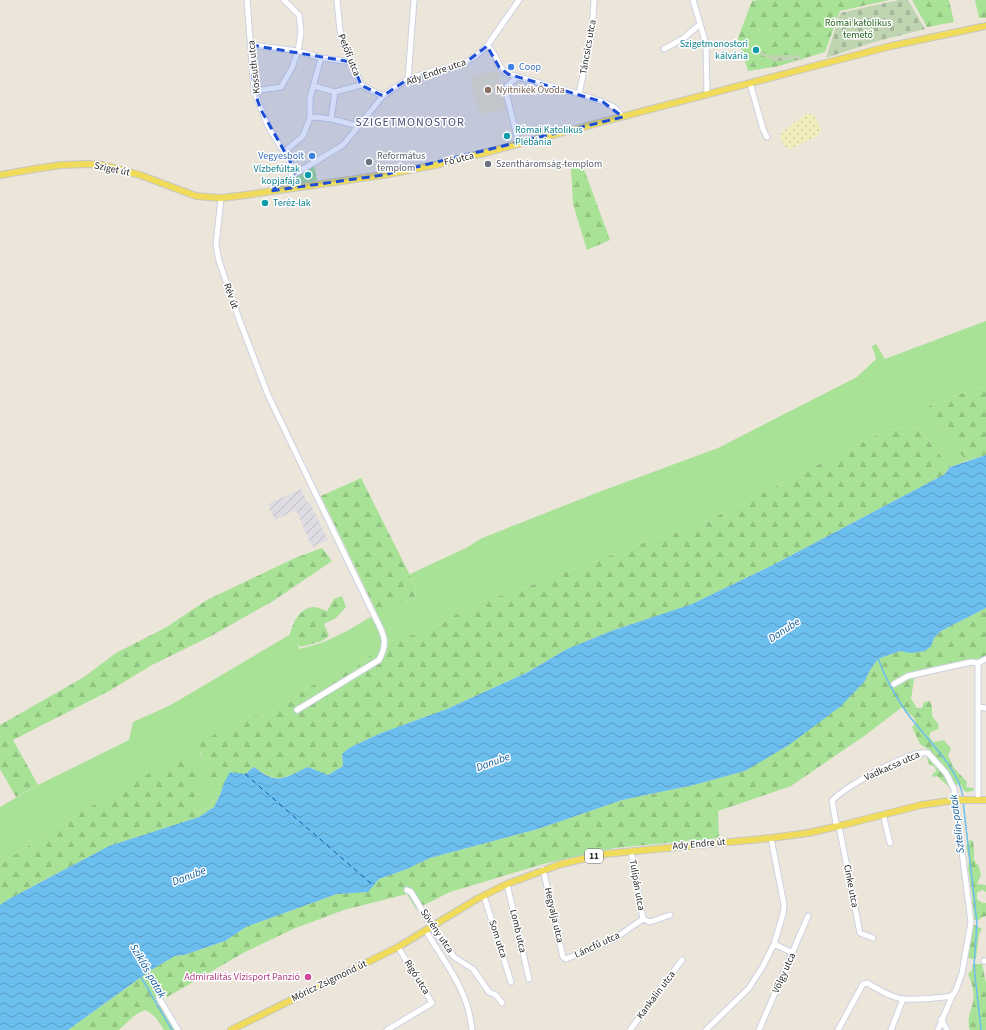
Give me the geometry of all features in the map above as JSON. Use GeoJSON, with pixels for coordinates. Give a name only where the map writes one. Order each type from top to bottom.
{"type":"FeatureCollection","features":[{"type":"Feature","properties":{"kind":"main road","name":"Fő utca"},"geometry":{"type":"LineString","coordinates":[[221,198],[388,174],[435,165],[906,42],[986,26]]}},
{"type":"Feature","properties":{"kind":"main road","name":"Sziget út"},"geometry":{"type":"LineString","coordinates":[[0,175],[61,165],[104,165],[140,175],[196,196],[221,198]]}},
{"type":"Feature","properties":{"kind":"main road","name":"Ady Endre út"},"geometry":{"type":"LineString","coordinates":[[426,931],[507,884],[543,870],[583,858],[631,851],[771,838],[808,833],[921,805],[958,800],[986,800]]}},
{"type":"Feature","properties":{"kind":"main road","name":"Móricz Zsigmond út"},"geometry":{"type":"LineString","coordinates":[[231,1030],[398,947],[426,931]]}},
{"type":"Feature","properties":{"kind":"street","name":"Kossuth utca"},"geometry":{"type":"LineString","coordinates":[[247,0],[254,91],[268,126],[296,172]]}},
{"type":"Feature","properties":{"kind":"street"},"geometry":{"type":"LineString","coordinates":[[254,91],[281,88],[292,68],[298,51],[301,32],[299,15],[284,0]]}},
{"type":"Feature","properties":{"kind":"street","name":"Petőfi utca"},"geometry":{"type":"LineString","coordinates":[[337,0],[340,31],[343,44],[361,85],[384,96]]}},
{"type":"Feature","properties":{"kind":"street"},"geometry":{"type":"LineString","coordinates":[[408,79],[414,0]]}},
{"type":"Feature","properties":{"kind":"street","name":"Ady Endre utca"},"geometry":{"type":"LineString","coordinates":[[270,191],[274,186],[296,172],[343,145],[384,96],[408,79],[436,70],[452,68],[465,63],[487,46],[519,0]]}},
{"type":"Feature","properties":{"kind":"street","name":"Táncsics utca"},"geometry":{"type":"LineString","coordinates":[[579,94],[592,32],[594,0]]}},
{"type":"Feature","properties":{"kind":"street"},"geometry":{"type":"LineString","coordinates":[[693,0],[706,44],[707,94]]}},
{"type":"Feature","properties":{"kind":"street"},"geometry":{"type":"LineString","coordinates":[[664,49],[684,38],[700,24]]}},
{"type":"Feature","properties":{"kind":"street"},"geometry":{"type":"LineString","coordinates":[[251,45],[298,51],[321,58],[352,62]]}},
{"type":"Feature","properties":{"kind":"street"},"geometry":{"type":"LineString","coordinates":[[487,46],[496,57],[502,71],[517,77],[579,94],[614,107],[623,117]]}},
{"type":"Feature","properties":{"kind":"street"},"geometry":{"type":"LineString","coordinates":[[284,152],[303,136],[310,118],[310,98],[321,58]]}},
{"type":"Feature","properties":{"kind":"street"},"geometry":{"type":"LineString","coordinates":[[517,77],[507,86],[506,93],[519,144]]}},
{"type":"Feature","properties":{"kind":"street"},"geometry":{"type":"LineString","coordinates":[[750,83],[763,129],[767,137]]}},
{"type":"Feature","properties":{"kind":"street"},"geometry":{"type":"LineString","coordinates":[[314,86],[335,92],[361,85]]}},
{"type":"Feature","properties":{"kind":"street"},"geometry":{"type":"LineString","coordinates":[[331,118],[335,92]]}},
{"type":"Feature","properties":{"kind":"street"},"geometry":{"type":"LineString","coordinates":[[310,118],[331,118],[359,126]]}},
{"type":"Feature","properties":{"kind":"street","name":"Rév út"},"geometry":{"type":"LineString","coordinates":[[221,198],[216,245],[219,261],[239,319],[266,391],[385,640],[384,649],[379,660],[297,710]]}},
{"type":"Feature","properties":{"kind":"street"},"geometry":{"type":"LineString","coordinates":[[894,684],[908,676],[971,662],[978,662],[986,659]]}},
{"type":"Feature","properties":{"kind":"street"},"geometry":{"type":"LineString","coordinates":[[978,662],[978,800]]}},
{"type":"Feature","properties":{"kind":"street"},"geometry":{"type":"LineString","coordinates":[[979,708],[986,708]]}},
{"type":"Feature","properties":{"kind":"street","name":"Vadkacsa utca"},"geometry":{"type":"LineString","coordinates":[[839,826],[836,823],[832,803],[835,797],[872,773],[923,752],[928,753],[946,773],[958,800]]}},
{"type":"Feature","properties":{"kind":"street"},"geometry":{"type":"LineString","coordinates":[[938,1030],[941,1019],[956,990],[962,973],[971,922],[958,800]]}},
{"type":"Feature","properties":{"kind":"street"},"geometry":{"type":"LineString","coordinates":[[884,814],[890,842]]}},
{"type":"Feature","properties":{"kind":"street","name":"Cinke utca"},"geometry":{"type":"LineString","coordinates":[[839,826],[860,933],[873,938]]}},
{"type":"Feature","properties":{"kind":"street"},"geometry":{"type":"LineString","coordinates":[[706,1030],[749,988],[763,966],[774,944],[783,914],[784,905],[771,838]]}},
{"type":"Feature","properties":{"kind":"street","name":"Tulipán utca"},"geometry":{"type":"LineString","coordinates":[[631,851],[643,919]]}},
{"type":"Feature","properties":{"kind":"street","name":"Hegyalja utca"},"geometry":{"type":"LineString","coordinates":[[543,870],[563,957],[566,959]]}},
{"type":"Feature","properties":{"kind":"street","name":"Lomb utca"},"geometry":{"type":"LineString","coordinates":[[507,884],[529,979]]}},
{"type":"Feature","properties":{"kind":"street","name":"Sövény utca"},"geometry":{"type":"LineString","coordinates":[[408,890],[411,892],[432,927],[454,957],[473,969],[489,992],[496,996],[502,1003]]}},
{"type":"Feature","properties":{"kind":"street","name":"Som utca"},"geometry":{"type":"LineString","coordinates":[[484,896],[511,982]]}},
{"type":"Feature","properties":{"kind":"street"},"geometry":{"type":"LineString","coordinates":[[643,919],[650,922],[670,915]]}},
{"type":"Feature","properties":{"kind":"street","name":"Völgy utca"},"geometry":{"type":"LineString","coordinates":[[759,1030],[808,916]]}},
{"type":"Feature","properties":{"kind":"street","name":"Láncfű utca"},"geometry":{"type":"LineString","coordinates":[[566,959],[614,939],[643,919]]}},
{"type":"Feature","properties":{"kind":"street"},"geometry":{"type":"LineString","coordinates":[[426,931],[460,985],[469,1013],[472,1030]]}},
{"type":"Feature","properties":{"kind":"street"},"geometry":{"type":"LineString","coordinates":[[774,944],[793,953]]}},
{"type":"Feature","properties":{"kind":"street","name":"Rigó utca"},"geometry":{"type":"LineString","coordinates":[[387,1030],[432,1003],[398,947]]}},
{"type":"Feature","properties":{"kind":"street","name":"Kankalin utca"},"geometry":{"type":"LineString","coordinates":[[630,1030],[682,960]]}},
{"type":"Feature","properties":{"kind":"street"},"geometry":{"type":"LineString","coordinates":[[838,1030],[863,984],[867,983],[884,992],[903,999],[927,999],[952,996]]}},
{"type":"Feature","properties":{"kind":"street"},"geometry":{"type":"LineString","coordinates":[[159,998],[178,1030]]}},
{"type":"Feature","properties":{"kind":"street"},"geometry":{"type":"LineString","coordinates":[[891,1030],[903,999]]}},
{"type":"Feature","properties":{"kind":"street"},"geometry":{"type":"LineString","coordinates":[[941,1019],[947,1030]]}},
{"type":"Feature","properties":{"kind":"highlighted area"},"geometry":{"type":"Polygon","coordinates":[[[251,45],[352,62],[361,85],[383,96],[408,79],[465,63],[487,46],[499,67],[508,74],[603,102],[623,117],[383,175],[270,191],[296,172],[261,110],[254,91],[251,45]]]}},
{"type":"Feature","properties":{"kind":"shaded area","name":"Nyitnikék Óvoda"},"geometry":{"type":"Polygon","coordinates":[[[495,71],[498,73],[506,109],[479,115],[470,77],[495,71]]]}},
{"type":"Feature","properties":{"kind":"shaded area"},"geometry":{"type":"Polygon","coordinates":[[[301,489],[308,504],[310,503],[328,540],[312,547],[296,510],[275,520],[268,504],[301,489]]]}},
{"type":"Feature","properties":{"kind":"green space"},"geometry":{"type":"Polygon","coordinates":[[[889,0],[840,11],[825,52],[779,66],[748,71],[738,38],[752,1],[889,0]],[[762,29],[753,35],[746,34],[750,45],[747,56],[754,54],[753,48],[759,40],[763,39],[768,46],[771,44],[774,37],[769,29],[762,29]]]}},
{"type":"Feature","properties":{"kind":"green space","name":"Római katolikus temető"},"geometry":{"type":"Polygon","coordinates":[[[899,0],[908,0],[925,29],[874,42],[826,58],[840,13],[899,0]]]}},
{"type":"Feature","properties":{"kind":"green space"},"geometry":{"type":"Polygon","coordinates":[[[912,0],[949,0],[954,22],[927,27],[912,0]]]}},
{"type":"Feature","properties":{"kind":"green space"},"geometry":{"type":"Polygon","coordinates":[[[975,0],[986,0],[986,18],[979,18],[975,0]]]}},
{"type":"Feature","properties":{"kind":"green space"},"geometry":{"type":"Polygon","coordinates":[[[762,29],[769,29],[774,37],[771,44],[768,46],[757,44],[753,48],[754,54],[747,56],[746,33],[753,35],[762,29]]]}},
{"type":"Feature","properties":{"kind":"green space"},"geometry":{"type":"Polygon","coordinates":[[[756,49],[768,55],[800,56],[802,60],[775,61],[756,53],[754,51],[756,49]]]}},
{"type":"Feature","properties":{"kind":"green space"},"geometry":{"type":"Polygon","coordinates":[[[314,164],[317,181],[277,188],[284,182],[314,164]]]}},
{"type":"Feature","properties":{"kind":"green space"},"geometry":{"type":"Polygon","coordinates":[[[582,164],[610,240],[587,250],[573,204],[571,167],[582,164]]]}},
{"type":"Feature","properties":{"kind":"green space"},"geometry":{"type":"Polygon","coordinates":[[[986,321],[986,387],[970,390],[924,408],[966,461],[950,467],[917,427],[887,430],[713,518],[682,531],[651,540],[508,594],[487,599],[465,609],[432,629],[385,643],[352,670],[330,676],[300,692],[299,696],[260,717],[251,715],[198,744],[200,754],[206,765],[217,797],[210,806],[198,812],[191,806],[198,790],[101,800],[0,864],[0,807],[38,785],[129,740],[133,722],[169,706],[291,634],[300,649],[324,642],[347,631],[392,604],[416,600],[414,583],[410,574],[468,547],[480,539],[599,492],[718,448],[857,377],[876,359],[872,346],[876,344],[885,359],[986,321]]]}},
{"type":"Feature","properties":{"kind":"green space"},"geometry":{"type":"Polygon","coordinates":[[[986,387],[986,455],[966,461],[924,408],[970,390],[986,387]]]}},
{"type":"Feature","properties":{"kind":"green space"},"geometry":{"type":"Polygon","coordinates":[[[917,427],[950,467],[945,474],[771,566],[692,604],[611,631],[565,650],[528,672],[447,709],[381,733],[349,748],[342,754],[343,766],[328,775],[312,768],[283,778],[278,778],[264,774],[254,767],[245,774],[224,783],[214,807],[199,817],[109,846],[0,905],[0,864],[101,800],[172,761],[186,759],[196,767],[198,790],[191,806],[198,812],[210,806],[217,797],[197,744],[251,715],[260,717],[299,696],[300,692],[330,676],[352,670],[385,643],[432,629],[465,609],[487,599],[508,594],[651,540],[682,531],[713,518],[887,430],[917,427]]]}},
{"type":"Feature","properties":{"kind":"green space"},"geometry":{"type":"Polygon","coordinates":[[[361,478],[414,583],[416,600],[393,604],[378,615],[321,496],[361,478]]]}},
{"type":"Feature","properties":{"kind":"green space"},"geometry":{"type":"Polygon","coordinates":[[[322,548],[332,561],[273,601],[211,636],[152,665],[109,691],[13,740],[38,785],[16,797],[0,769],[0,725],[84,677],[116,653],[165,628],[207,600],[295,558],[322,548]]]}},
{"type":"Feature","properties":{"kind":"green space"},"geometry":{"type":"Polygon","coordinates":[[[342,596],[346,607],[336,618],[324,624],[329,636],[322,641],[301,647],[289,638],[294,623],[304,610],[317,607],[327,611],[334,599],[342,596]]]}},
{"type":"Feature","properties":{"kind":"green space"},"geometry":{"type":"Polygon","coordinates":[[[986,608],[986,660],[915,673],[911,699],[917,708],[922,708],[924,702],[930,701],[932,716],[939,725],[938,729],[931,732],[929,736],[933,742],[944,740],[951,749],[948,755],[953,767],[967,782],[966,787],[974,788],[973,791],[965,792],[960,784],[948,786],[937,776],[933,777],[932,775],[936,771],[935,767],[929,764],[927,758],[928,749],[920,744],[912,727],[916,723],[914,718],[902,707],[867,734],[791,786],[718,811],[719,838],[615,848],[543,864],[450,892],[416,909],[407,894],[344,910],[293,929],[245,952],[155,1004],[162,1007],[176,1030],[164,1030],[156,1018],[145,1010],[135,1015],[119,1030],[68,1030],[151,970],[175,956],[184,955],[225,941],[246,927],[337,894],[368,891],[379,879],[407,869],[430,858],[538,829],[622,800],[694,785],[745,771],[857,688],[865,681],[870,670],[878,659],[900,651],[918,652],[931,646],[934,638],[941,631],[986,608]]]}},
{"type":"Feature","properties":{"kind":"green space"},"geometry":{"type":"Polygon","coordinates":[[[970,840],[973,841],[974,860],[979,867],[981,875],[977,884],[986,885],[986,892],[982,890],[977,893],[977,899],[982,903],[986,903],[986,916],[979,920],[974,920],[968,869],[969,859],[966,846],[970,840]]]}},
{"type":"Feature","properties":{"kind":"green space"},"geometry":{"type":"Polygon","coordinates":[[[975,925],[982,929],[979,934],[976,959],[971,959],[968,957],[972,928],[975,925]]]}},
{"type":"Feature","properties":{"kind":"green space"},"geometry":{"type":"Polygon","coordinates":[[[973,964],[982,964],[986,983],[986,1030],[970,1030],[969,1026],[974,995],[968,974],[972,970],[973,964]]]}},
{"type":"Feature","properties":{"kind":"sand"},"geometry":{"type":"Polygon","coordinates":[[[807,113],[814,115],[821,129],[819,135],[790,149],[784,146],[780,138],[782,132],[807,113]]]}},
{"type":"Feature","properties":{"kind":"water","name":"Danube"},"geometry":{"type":"Polygon","coordinates":[[[986,455],[986,608],[941,631],[934,638],[931,646],[925,651],[911,653],[900,651],[878,659],[870,670],[865,681],[841,706],[789,745],[745,771],[694,785],[622,800],[538,829],[430,858],[407,869],[379,879],[368,892],[337,894],[246,927],[225,941],[184,955],[175,956],[151,970],[68,1030],[0,1030],[0,905],[9,899],[109,846],[199,817],[214,807],[230,772],[245,774],[254,767],[269,777],[281,778],[308,767],[328,775],[343,766],[342,754],[349,748],[381,733],[447,709],[528,672],[565,650],[611,631],[692,604],[771,566],[945,474],[950,467],[986,455]]]}},
{"type":"Feature","properties":{"kind":"waterway","name":"Sztelin-patak"},"geometry":{"type":"LineString","coordinates":[[878,658],[887,679],[903,707],[914,723],[948,763],[955,774],[963,797]]}},
{"type":"Feature","properties":{"kind":"waterway","name":"Sztelin-patak"},"geometry":{"type":"LineString","coordinates":[[963,801],[977,923],[974,966],[981,1030]]}},
{"type":"Feature","properties":{"kind":"waterway","name":"Sziklás-patak"},"geometry":{"type":"LineString","coordinates":[[141,977],[172,1030]]}},
{"type":"Feature","properties":{"kind":"ferry route"},"geometry":{"type":"LineString","coordinates":[[245,774],[374,886]]}},
{"type":"Feature","properties":{"kind":"place","name":"Szigetmonostori kálvária"},"geometry":{"type":"Point","coordinates":[756,50]}},
{"type":"Feature","properties":{"kind":"place","name":"Coop"},"geometry":{"type":"Point","coordinates":[511,67]}},
{"type":"Feature","properties":{"kind":"place","name":"Nyitnikék Óvoda"},"geometry":{"type":"Point","coordinates":[488,90]}},
{"type":"Feature","properties":{"kind":"place","name":"Római Katolikus Plébánia"},"geometry":{"type":"Point","coordinates":[507,136]}},
{"type":"Feature","properties":{"kind":"place","name":"Vegyesbolt"},"geometry":{"type":"Point","coordinates":[312,156]}},
{"type":"Feature","properties":{"kind":"place","name":"Református templom"},"geometry":{"type":"Point","coordinates":[369,162]}},
{"type":"Feature","properties":{"kind":"place","name":"Szentháromság-templom"},"geometry":{"type":"Point","coordinates":[488,164]}},
{"type":"Feature","properties":{"kind":"place","name":"Vízbefúltak kopjafája"},"geometry":{"type":"Point","coordinates":[308,175]}},
{"type":"Feature","properties":{"kind":"place","name":"Teréz-lak"},"geometry":{"type":"Point","coordinates":[265,203]}},
{"type":"Feature","properties":{"kind":"place","name":"Admiralitás Vízisport Panzió"},"geometry":{"type":"Point","coordinates":[308,977]}},
{"type":"Feature","properties":{"kind":"district","name":"SZIGETMONOSTOR"},"geometry":{"type":"Point","coordinates":[410,122]}}]}
